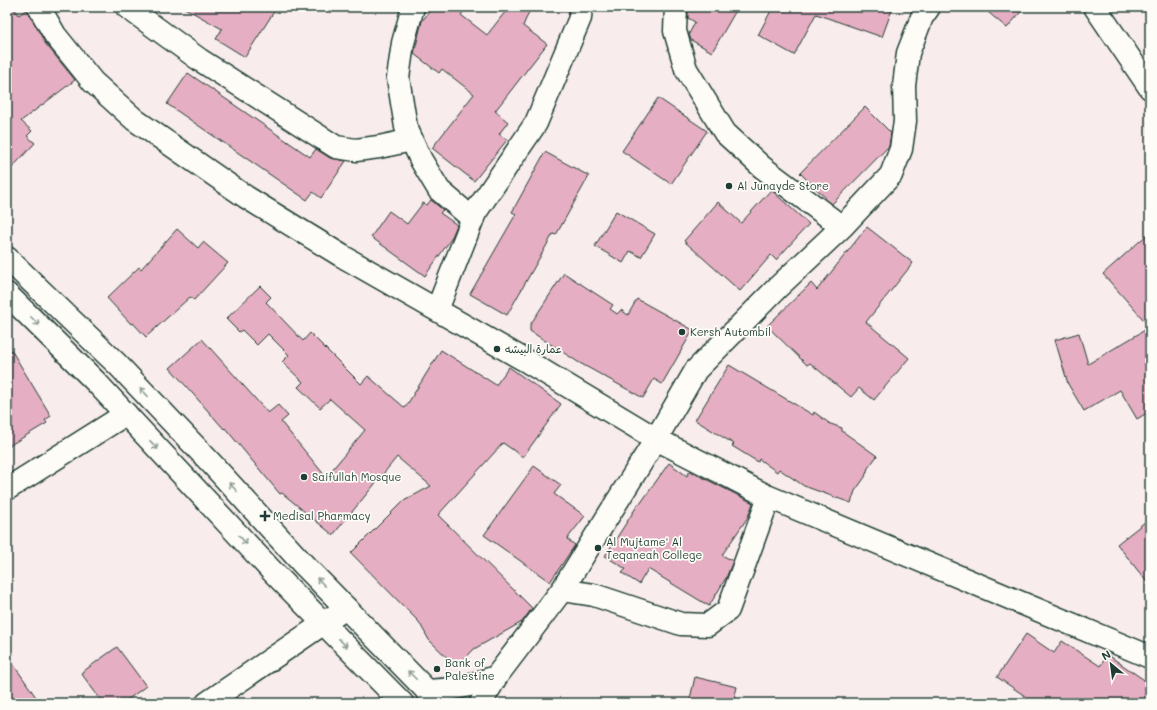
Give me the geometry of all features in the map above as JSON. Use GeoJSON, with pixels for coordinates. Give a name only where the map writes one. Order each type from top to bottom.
{"type":"FeatureCollection","features":[{"type":"Feature","properties":{"kind":"street"},"geometry":{"type":"LineString","coordinates":[[39,7],[55,35],[93,82],[135,120],[246,197],[342,256],[528,362],[656,439],[769,497],[1150,657]]}},
{"type":"Feature","properties":{"kind":"street"},"geometry":{"type":"LineString","coordinates":[[127,7],[200,60],[336,147],[356,150],[412,140]]}},
{"type":"Feature","properties":{"kind":"street"},"geometry":{"type":"LineString","coordinates":[[413,7],[403,43],[398,78],[406,127],[421,160],[439,190],[473,219]]}},
{"type":"Feature","properties":{"kind":"street"},"geometry":{"type":"LineString","coordinates":[[437,310],[475,213],[536,123],[580,18],[581,7]]}},
{"type":"Feature","properties":{"kind":"street"},"geometry":{"type":"LineString","coordinates":[[676,7],[675,31],[686,69],[725,133],[762,167],[842,227]]}},
{"type":"Feature","properties":{"kind":"street"},"geometry":{"type":"LineString","coordinates":[[481,703],[496,676],[562,590],[656,439],[696,370],[777,288],[842,227],[891,175],[901,149],[905,121],[904,86],[908,53],[922,17],[929,7]]}},
{"type":"Feature","properties":{"kind":"street"},"geometry":{"type":"LineString","coordinates":[[1095,7],[1150,88]]}},
{"type":"Feature","properties":{"kind":"street"},"geometry":{"type":"LineString","coordinates":[[7,258],[118,365],[211,463],[304,565],[433,697],[448,690],[467,686],[496,676]]}},
{"type":"Feature","properties":{"kind":"street"},"geometry":{"type":"LineString","coordinates":[[7,294],[95,381],[271,570],[402,703]]}},
{"type":"Feature","properties":{"kind":"street"},"geometry":{"type":"LineString","coordinates":[[7,489],[126,414]]}},
{"type":"Feature","properties":{"kind":"street"},"geometry":{"type":"LineString","coordinates":[[562,590],[594,596],[681,624],[708,624],[728,610],[769,497]]}},
{"type":"Feature","properties":{"kind":"street"},"geometry":{"type":"LineString","coordinates":[[207,703],[346,608]]}},
{"type":"Feature","properties":{"kind":"building"},"geometry":{"type":"Polygon","coordinates":[[[7,7],[13,7],[19,15],[27,9],[45,43],[75,80],[21,121],[32,131],[27,136],[35,143],[7,173],[7,7]]]}},
{"type":"Feature","properties":{"kind":"building"},"geometry":{"type":"Polygon","coordinates":[[[183,7],[277,7],[245,57],[216,39],[222,29],[183,7]]]}},
{"type":"Feature","properties":{"kind":"building"},"geometry":{"type":"Polygon","coordinates":[[[433,7],[467,7],[461,15],[487,35],[509,7],[531,7],[523,26],[547,44],[495,111],[508,122],[499,134],[507,140],[474,181],[432,148],[474,94],[442,69],[439,73],[414,54],[422,21],[433,7]]]}},
{"type":"Feature","properties":{"kind":"building"},"geometry":{"type":"Polygon","coordinates":[[[688,7],[738,7],[712,52],[691,40],[689,34],[695,22],[688,18],[688,7]]]}},
{"type":"Feature","properties":{"kind":"building"},"geometry":{"type":"Polygon","coordinates":[[[773,7],[893,7],[882,37],[816,14],[794,55],[758,35],[773,7]]]}},
{"type":"Feature","properties":{"kind":"building"},"geometry":{"type":"Polygon","coordinates":[[[982,7],[1025,7],[1007,28],[982,7]]]}},
{"type":"Feature","properties":{"kind":"building"},"geometry":{"type":"Polygon","coordinates":[[[188,73],[310,157],[316,149],[330,158],[346,161],[321,198],[313,192],[307,200],[167,104],[188,73]]]}},
{"type":"Feature","properties":{"kind":"building"},"geometry":{"type":"Polygon","coordinates":[[[658,98],[707,131],[671,184],[622,151],[658,98]]]}},
{"type":"Feature","properties":{"kind":"building"},"geometry":{"type":"Polygon","coordinates":[[[865,107],[891,133],[889,146],[832,204],[800,173],[865,107]]]}},
{"type":"Feature","properties":{"kind":"building"},"geometry":{"type":"Polygon","coordinates":[[[545,152],[589,176],[556,235],[553,234],[507,315],[470,294],[516,214],[512,212],[545,152]]]}},
{"type":"Feature","properties":{"kind":"building"},"geometry":{"type":"Polygon","coordinates":[[[771,190],[809,224],[776,260],[771,255],[740,291],[684,241],[718,202],[741,223],[771,190]]]}},
{"type":"Feature","properties":{"kind":"building"},"geometry":{"type":"Polygon","coordinates":[[[431,200],[443,210],[440,213],[457,225],[451,239],[425,276],[371,237],[389,211],[407,224],[423,203],[427,205],[431,200]]]}},
{"type":"Feature","properties":{"kind":"building"},"geometry":{"type":"Polygon","coordinates":[[[616,211],[655,234],[641,257],[630,251],[623,263],[595,246],[616,211]]]}},
{"type":"Feature","properties":{"kind":"building"},"geometry":{"type":"Polygon","coordinates":[[[867,227],[913,263],[866,322],[909,358],[874,400],[859,388],[851,397],[810,363],[807,365],[767,326],[811,283],[817,290],[867,227]]]}},
{"type":"Feature","properties":{"kind":"building"},"geometry":{"type":"Polygon","coordinates":[[[177,229],[198,248],[203,242],[228,263],[194,300],[190,297],[146,337],[133,323],[131,324],[107,298],[139,267],[141,269],[177,229]]]}},
{"type":"Feature","properties":{"kind":"building"},"geometry":{"type":"Polygon","coordinates":[[[1150,232],[1150,327],[1103,274],[1150,232]]]}},
{"type":"Feature","properties":{"kind":"building"},"geometry":{"type":"Polygon","coordinates":[[[564,273],[613,305],[610,309],[617,314],[621,310],[628,315],[637,299],[693,330],[662,384],[654,379],[643,398],[578,362],[530,331],[530,325],[564,273]]]}},
{"type":"Feature","properties":{"kind":"building"},"geometry":{"type":"Polygon","coordinates":[[[260,286],[271,297],[266,302],[303,341],[310,333],[361,384],[368,376],[405,408],[441,350],[496,385],[509,367],[561,404],[523,457],[503,443],[438,515],[532,608],[522,622],[474,649],[457,667],[429,640],[419,622],[351,553],[402,502],[431,486],[397,457],[333,535],[282,493],[280,494],[225,428],[224,429],[170,368],[202,339],[268,413],[278,405],[288,416],[281,422],[326,477],[365,430],[330,399],[320,408],[298,387],[303,382],[282,362],[289,355],[268,334],[257,345],[242,330],[239,332],[226,319],[260,286]]]}},
{"type":"Feature","properties":{"kind":"building"},"geometry":{"type":"Polygon","coordinates":[[[1150,327],[1150,411],[1137,419],[1120,390],[1084,411],[1068,384],[1055,340],[1079,333],[1088,364],[1150,327]]]}},
{"type":"Feature","properties":{"kind":"building"},"geometry":{"type":"Polygon","coordinates":[[[7,343],[51,416],[45,420],[47,423],[7,447],[7,343]]]}},
{"type":"Feature","properties":{"kind":"building"},"geometry":{"type":"Polygon","coordinates":[[[729,365],[813,415],[814,412],[828,423],[842,428],[842,431],[877,456],[868,468],[865,477],[855,491],[851,503],[804,486],[779,469],[777,472],[759,459],[758,462],[732,446],[734,444],[695,420],[729,365]]]}},
{"type":"Feature","properties":{"kind":"building"},"geometry":{"type":"Polygon","coordinates":[[[669,463],[687,476],[690,471],[753,503],[748,517],[722,555],[733,561],[726,578],[709,606],[648,569],[639,584],[622,573],[626,569],[605,556],[639,503],[640,504],[669,463]]]}},
{"type":"Feature","properties":{"kind":"building"},"geometry":{"type":"Polygon","coordinates":[[[534,466],[561,485],[554,494],[585,516],[567,539],[575,545],[550,582],[484,535],[534,466]]]}},
{"type":"Feature","properties":{"kind":"building"},"geometry":{"type":"Polygon","coordinates":[[[1150,518],[1150,586],[1117,544],[1150,518]]]}},
{"type":"Feature","properties":{"kind":"building"},"geometry":{"type":"Polygon","coordinates":[[[1026,634],[1054,653],[1062,641],[1100,666],[1108,655],[1150,684],[1150,703],[1020,703],[1025,696],[997,677],[1026,634]]]}},
{"type":"Feature","properties":{"kind":"building"},"geometry":{"type":"Polygon","coordinates":[[[117,647],[146,686],[123,703],[103,703],[81,673],[117,647]]]}},
{"type":"Feature","properties":{"kind":"building"},"geometry":{"type":"Polygon","coordinates":[[[7,655],[40,703],[7,703],[7,655]]]}},
{"type":"Feature","properties":{"kind":"building"},"geometry":{"type":"Polygon","coordinates":[[[695,677],[737,687],[733,703],[689,703],[695,677]]]}},
{"type":"Feature","properties":{"kind":"place","name":"Al Junayde Store"},"geometry":{"type":"Point","coordinates":[729,186]}},
{"type":"Feature","properties":{"kind":"place","name":"Kersh Autombil"},"geometry":{"type":"Point","coordinates":[682,332]}},
{"type":"Feature","properties":{"kind":"place","name":"عمارة البيشه"},"geometry":{"type":"Point","coordinates":[497,349]}},
{"type":"Feature","properties":{"kind":"place","name":"Saifullah Mosque"},"geometry":{"type":"Point","coordinates":[304,477]}},
{"type":"Feature","properties":{"kind":"place","name":"Medisal Pharmacy"},"geometry":{"type":"Point","coordinates":[265,516]}},
{"type":"Feature","properties":{"kind":"place","name":"Al Mujtame' Al Teqaneah College"},"geometry":{"type":"Point","coordinates":[598,548]}},
{"type":"Feature","properties":{"kind":"place","name":"Bank of Palestine"},"geometry":{"type":"Point","coordinates":[437,669]}}]}
